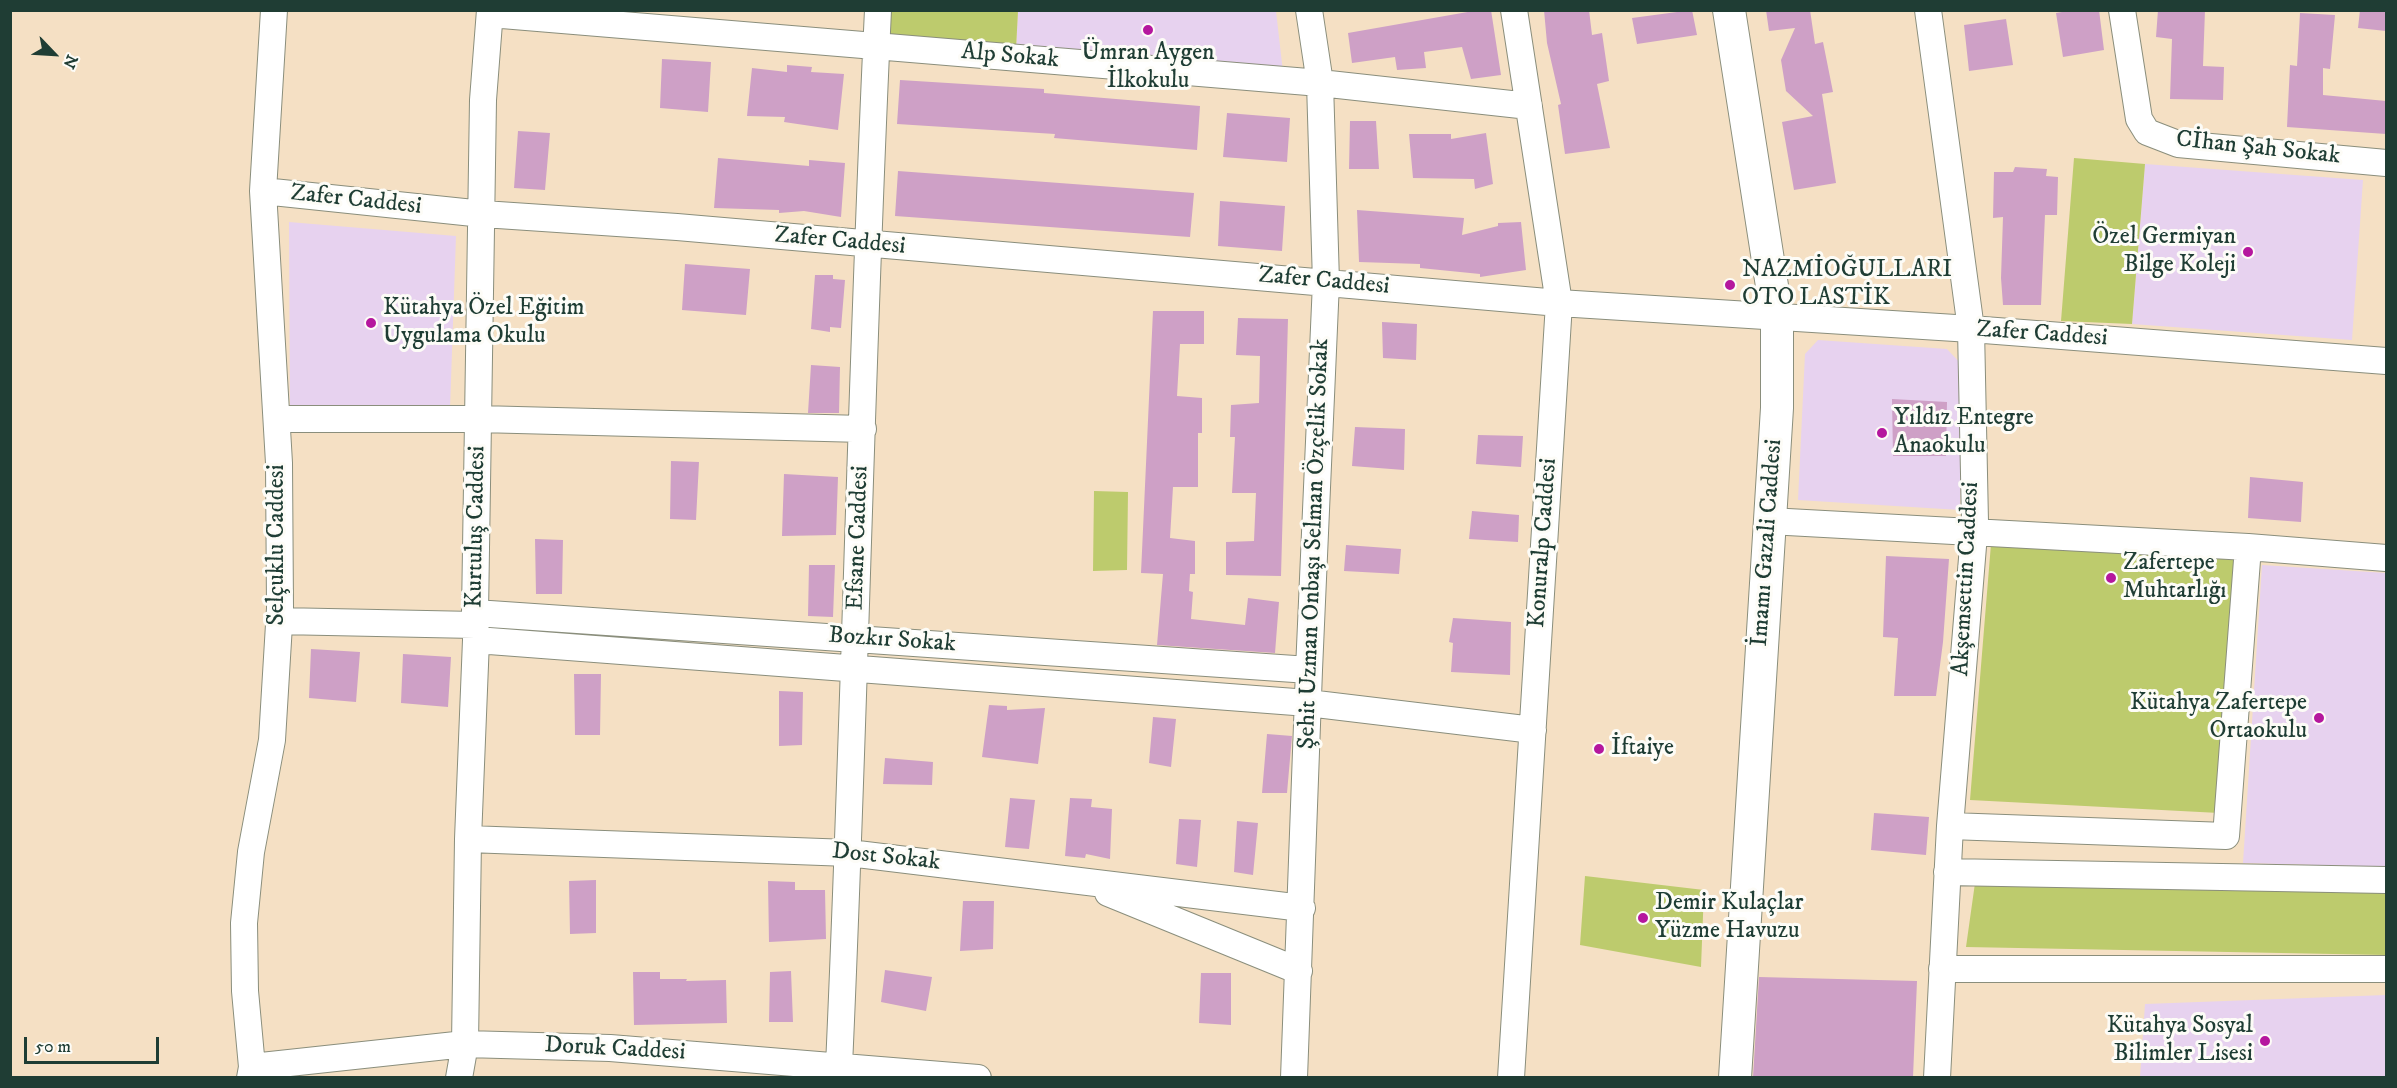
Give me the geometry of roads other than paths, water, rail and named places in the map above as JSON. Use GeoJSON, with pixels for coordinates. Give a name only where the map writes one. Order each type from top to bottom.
{"type":"FeatureCollection","features":[{"type":"Feature","properties":{"kind":"main road","name":"İmamı Gazali Caddesi"},"geometry":{"type":"LineString","coordinates":[[1709,10],[1766,317],[1756,407],[1717,1077]]}},
{"type":"Feature","properties":{"kind":"main road","name":"İmamı Gazali Caddesi"},"geometry":{"type":"LineString","coordinates":[[1729,10],[1777,408],[1735,1077]]}},
{"type":"Feature","properties":{"kind":"street","name":"Selçuklu Caddesi"},"geometry":{"type":"LineString","coordinates":[[251,1072],[245,991],[244,923],[251,852],[272,740],[279,621],[277,419],[263,191],[274,10]]}},
{"type":"Feature","properties":{"kind":"street","name":"Efsane Caddesi"},"geometry":{"type":"LineString","coordinates":[[839,1066],[849,853],[868,244],[878,10]]}},
{"type":"Feature","properties":{"kind":"street","name":"Şehit Uzman Onbaşı Selman Özçelik Sokak"},"geometry":{"type":"LineString","coordinates":[[1294,1077],[1326,282],[1320,83],[1309,10]]}},
{"type":"Feature","properties":{"kind":"street","name":"Konuralp Caddesi"},"geometry":{"type":"LineString","coordinates":[[1511,1077],[1559,303],[1514,10]]}},
{"type":"Feature","properties":{"kind":"street","name":"Akşemsettin Caddesi"},"geometry":{"type":"LineString","coordinates":[[1928,10],[1971,329],[1974,532],[1950,826],[1937,1077]]}},
{"type":"Feature","properties":{"kind":"street","name":"Cİhan Şah Sokak"},"geometry":{"type":"LineString","coordinates":[[2122,10],[2139,119],[2147,132],[2178,144],[2386,163]]}},
{"type":"Feature","properties":{"kind":"street","name":"Alp Sokak"},"geometry":{"type":"LineString","coordinates":[[490,12],[1320,83],[1529,106]]}},
{"type":"Feature","properties":{"kind":"street","name":"Kurtuluş Caddesi"},"geometry":{"type":"LineString","coordinates":[[459,1077],[465,1044],[483,214],[483,100],[490,12]]}},
{"type":"Feature","properties":{"kind":"street","name":"Zafer Caddesi"},"geometry":{"type":"LineString","coordinates":[[263,191],[483,214],[665,226],[1559,303],[1971,329],[2386,360]]}},
{"type":"Feature","properties":{"kind":"street"},"geometry":{"type":"LineString","coordinates":[[277,419],[479,419],[862,429]]}},
{"type":"Feature","properties":{"kind":"street"},"geometry":{"type":"LineString","coordinates":[[1769,521],[2248,547],[2386,558]]}},
{"type":"Feature","properties":{"kind":"street"},"geometry":{"type":"LineString","coordinates":[[1950,826],[2226,836],[2248,547]]}},
{"type":"Feature","properties":{"kind":"street"},"geometry":{"type":"LineString","coordinates":[[279,621],[475,626]]}},
{"type":"Feature","properties":{"kind":"street","name":"Bozkır Sokak"},"geometry":{"type":"LineString","coordinates":[[475,626],[855,638],[1309,670]]}},
{"type":"Feature","properties":{"kind":"street","name":"Bozkır Sokak"},"geometry":{"type":"LineString","coordinates":[[475,626],[854,669],[1308,703],[1533,730]]}},
{"type":"Feature","properties":{"kind":"street","name":"Dost Sokak"},"geometry":{"type":"LineString","coordinates":[[468,839],[849,853],[1302,908]]}},
{"type":"Feature","properties":{"kind":"street"},"geometry":{"type":"LineString","coordinates":[[1947,872],[2386,880]]}},
{"type":"Feature","properties":{"kind":"street"},"geometry":{"type":"LineString","coordinates":[[1077,880],[1299,971]]}},
{"type":"Feature","properties":{"kind":"street"},"geometry":{"type":"LineString","coordinates":[[1942,969],[2386,969]]}},
{"type":"Feature","properties":{"kind":"street","name":"Doruk Caddesi"},"geometry":{"type":"LineString","coordinates":[[251,1072],[465,1044],[610,1048],[978,1077]]}},
{"type":"Feature","properties":{"kind":"place","name":"Ümran Aygen İlkokulu"},"geometry":{"type":"Point","coordinates":[1148,30]}},
{"type":"Feature","properties":{"kind":"place","name":"Özel Germiyan Bilge Koleji"},"geometry":{"type":"Point","coordinates":[2248,252]}},
{"type":"Feature","properties":{"kind":"place","name":"NAZMİOĞULLARI OTO LASTİK"},"geometry":{"type":"Point","coordinates":[1730,285]}},
{"type":"Feature","properties":{"kind":"place","name":"Kütahya Özel Eğitim Uygulama Okulu"},"geometry":{"type":"Point","coordinates":[371,323]}},
{"type":"Feature","properties":{"kind":"place","name":"Yıldız Entegre Anaokulu"},"geometry":{"type":"Point","coordinates":[1882,433]}},
{"type":"Feature","properties":{"kind":"place","name":"Zafertepe Muhtarlığı"},"geometry":{"type":"Point","coordinates":[2111,578]}},
{"type":"Feature","properties":{"kind":"place","name":"Kütahya Zafertepe Ortaokulu"},"geometry":{"type":"Point","coordinates":[2319,718]}},
{"type":"Feature","properties":{"kind":"place","name":"İftaiye"},"geometry":{"type":"Point","coordinates":[1599,749]}},
{"type":"Feature","properties":{"kind":"place","name":"Demir Kulaçlar Yüzme Havuzu"},"geometry":{"type":"Point","coordinates":[1643,918]}},
{"type":"Feature","properties":{"kind":"place","name":"Kütahya Sosyal Bilimler Lisesi"},"geometry":{"type":"Point","coordinates":[2265,1041]}}]}
